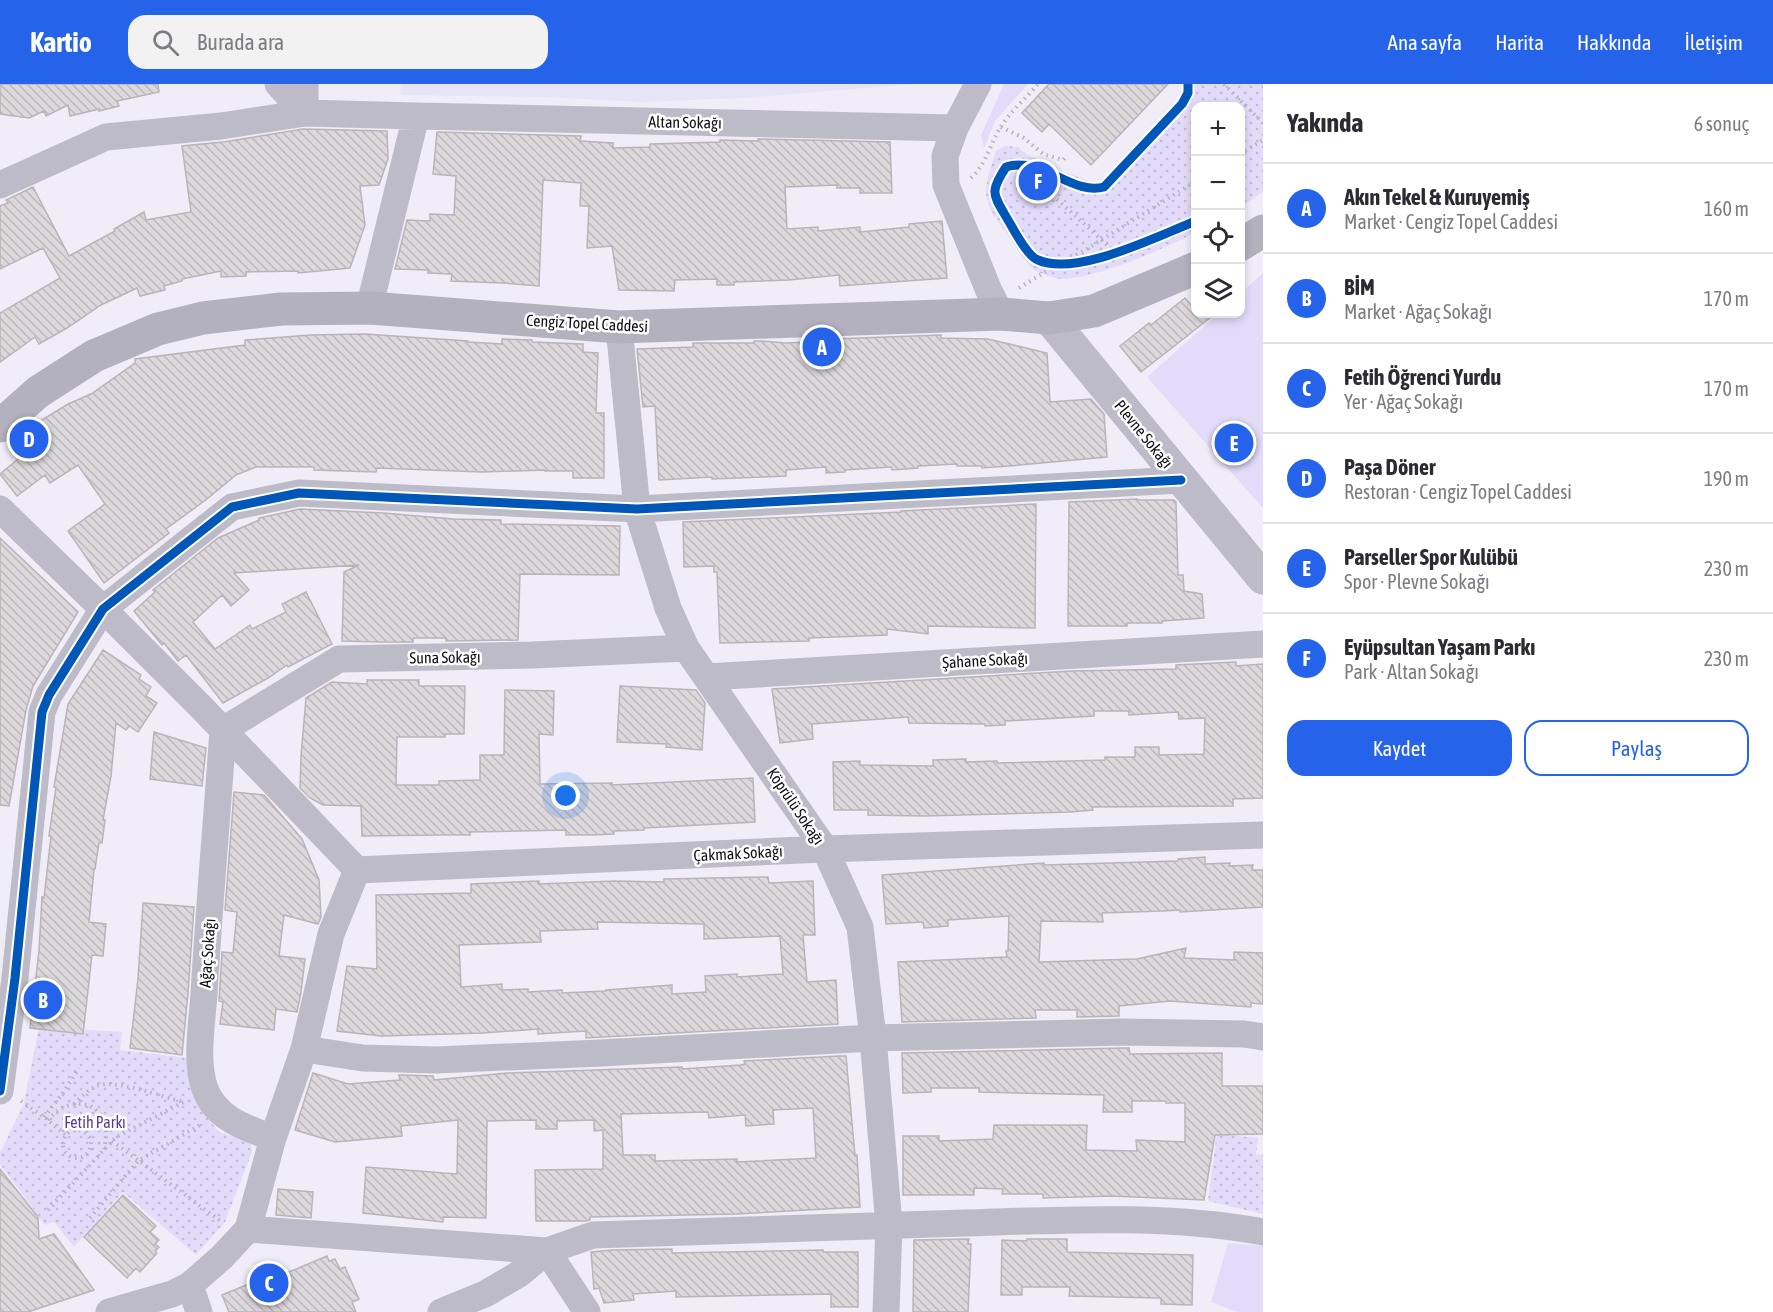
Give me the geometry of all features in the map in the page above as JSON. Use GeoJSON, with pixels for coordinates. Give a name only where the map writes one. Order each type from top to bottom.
{"type":"FeatureCollection","features":[{"type":"Feature","properties":{"kind":"main road"},"geometry":{"type":"LineString","coordinates":[[1245,242],[1263,231]]}},
{"type":"Feature","properties":{"kind":"main road","name":"Cengiz Topel Caddesi"},"geometry":{"type":"LineString","coordinates":[[0,426],[38,392],[94,356],[158,329],[203,318],[281,309],[370,308],[618,327],[998,308],[1049,318],[1094,310],[1191,270]]}},
{"type":"Feature","properties":{"kind":"street"},"geometry":{"type":"LineString","coordinates":[[278,84],[305,113]]}},
{"type":"Feature","properties":{"kind":"street"},"geometry":{"type":"LineString","coordinates":[[305,84],[305,113]]}},
{"type":"Feature","properties":{"kind":"street"},"geometry":{"type":"LineString","coordinates":[[978,84],[955,128],[945,156],[946,185],[998,308]]}},
{"type":"Feature","properties":{"kind":"street","name":"Altan Sokağı"},"geometry":{"type":"LineString","coordinates":[[0,184],[106,137],[221,126],[305,113],[955,128]]}},
{"type":"Feature","properties":{"kind":"street"},"geometry":{"type":"LineString","coordinates":[[370,308],[416,116]]}},
{"type":"Feature","properties":{"kind":"street","name":"Plevne Sokağı"},"geometry":{"type":"LineString","coordinates":[[1049,318],[1263,578]]}},
{"type":"Feature","properties":{"kind":"street","name":"Köprülü Sokağı"},"geometry":{"type":"LineString","coordinates":[[618,327],[637,509],[668,608],[686,648],[825,849],[860,927],[873,1038],[889,1226],[886,1312]]}},
{"type":"Feature","properties":{"kind":"street"},"geometry":{"type":"LineString","coordinates":[[1,1088],[42,712],[49,695],[103,609],[232,507],[299,493],[637,509],[1181,480]]}},
{"type":"Feature","properties":{"kind":"street"},"geometry":{"type":"LineString","coordinates":[[0,509],[223,730],[357,870],[331,933],[304,1049],[273,1138],[245,1233],[190,1285],[172,1294],[109,1312]]}},
{"type":"Feature","properties":{"kind":"street","name":"Şahane Sokağı"},"geometry":{"type":"LineString","coordinates":[[707,677],[1263,644]]}},
{"type":"Feature","properties":{"kind":"street","name":"Suna Sokağı"},"geometry":{"type":"LineString","coordinates":[[223,730],[339,660],[686,648]]}},
{"type":"Feature","properties":{"kind":"street","name":"Ağaç Sokağı"},"geometry":{"type":"LineString","coordinates":[[203,1102],[200,1066],[206,953],[223,730]]}},
{"type":"Feature","properties":{"kind":"street","name":"Çakmak Sokağı"},"geometry":{"type":"LineString","coordinates":[[357,870],[825,849],[1263,835]]}},
{"type":"Feature","properties":{"kind":"street"},"geometry":{"type":"LineString","coordinates":[[304,1049],[363,1058],[436,1060],[873,1038],[1123,1032],[1244,1034],[1263,1037]]}},
{"type":"Feature","properties":{"kind":"street"},"geometry":{"type":"LineString","coordinates":[[203,1102],[233,1122],[273,1138]]}},
{"type":"Feature","properties":{"kind":"street"},"geometry":{"type":"LineString","coordinates":[[441,1312],[484,1294],[519,1274],[546,1251],[593,1235],[1082,1220],[1176,1221],[1263,1232]]}},
{"type":"Feature","properties":{"kind":"street"},"geometry":{"type":"LineString","coordinates":[[245,1233],[546,1251]]}},
{"type":"Feature","properties":{"kind":"street"},"geometry":{"type":"LineString","coordinates":[[546,1251],[587,1312]]}},
{"type":"Feature","properties":{"kind":"street"},"geometry":{"type":"LineString","coordinates":[[190,1285],[199,1312]]}},
{"type":"Feature","properties":{"kind":"path"},"geometry":{"type":"LineString","coordinates":[[950,197],[978,171],[1001,127],[1038,84]]}},
{"type":"Feature","properties":{"kind":"path"},"geometry":{"type":"LineString","coordinates":[[1224,84],[1263,123]]}},
{"type":"Feature","properties":{"kind":"path"},"geometry":{"type":"LineString","coordinates":[[1001,127],[1024,138],[1043,154],[1063,160],[1067,155]]}},
{"type":"Feature","properties":{"kind":"path"},"geometry":{"type":"LineString","coordinates":[[1245,151],[1263,140]]}},
{"type":"Feature","properties":{"kind":"path"},"geometry":{"type":"LineString","coordinates":[[1006,167],[1017,163],[1038,168]]}},
{"type":"Feature","properties":{"kind":"path"},"geometry":{"type":"LineString","coordinates":[[1017,163],[1102,239],[1111,254],[1126,249]]}},
{"type":"Feature","properties":{"kind":"path"},"geometry":{"type":"LineString","coordinates":[[998,308],[1058,264],[1082,252],[1191,184]]}},
{"type":"Feature","properties":{"kind":"path"},"geometry":{"type":"LineString","coordinates":[[1047,262],[1079,263]]}},
{"type":"Feature","properties":{"kind":"path"},"geometry":{"type":"LineString","coordinates":[[44,1117],[79,1068]]}},
{"type":"Feature","properties":{"kind":"path"},"geometry":{"type":"LineString","coordinates":[[74,1104],[89,1090],[104,1084],[203,1102]]}},
{"type":"Feature","properties":{"kind":"path"},"geometry":{"type":"LineString","coordinates":[[1,1088],[44,1117],[66,1136]]}},
{"type":"Feature","properties":{"kind":"path"},"geometry":{"type":"LineString","coordinates":[[48,1210],[116,1137],[203,1102]]}},
{"type":"Feature","properties":{"kind":"path"},"geometry":{"type":"LineString","coordinates":[[90,1218],[138,1161],[203,1102]]}},
{"type":"Feature","properties":{"kind":"path"},"geometry":{"type":"LineString","coordinates":[[48,1120],[60,1108],[69,1104],[88,1105],[103,1118],[107,1137],[103,1150]]}},
{"type":"Feature","properties":{"kind":"path"},"geometry":{"type":"LineString","coordinates":[[74,1130],[84,1132],[91,1143],[89,1153],[76,1159],[68,1156],[63,1148],[66,1136],[74,1130]]}},
{"type":"Feature","properties":{"kind":"path"},"geometry":{"type":"LineString","coordinates":[[112,1141],[202,1210],[245,1233]]}},
{"type":"Feature","properties":{"kind":"path"},"geometry":{"type":"LineString","coordinates":[[89,1153],[95,1159]]}},
{"type":"Feature","properties":{"kind":"shaded area"},"geometry":{"type":"Polygon","coordinates":[[[401,84],[913,84],[743,98],[641,102],[547,97],[400,95],[401,84]]]}},
{"type":"Feature","properties":{"kind":"green space"},"geometry":{"type":"Polygon","coordinates":[[[1004,84],[1028,84],[995,121],[984,148],[981,135],[1004,84]]]}},
{"type":"Feature","properties":{"kind":"green space"},"geometry":{"type":"Polygon","coordinates":[[[1181,84],[1263,84],[1263,192],[1245,204],[1245,102],[1191,102],[1191,235],[1130,262],[1077,277],[1056,278],[1032,268],[988,204],[986,187],[996,151],[1005,146],[1018,147],[1026,154],[1053,167],[1096,184],[1184,92],[1181,84]]]}},
{"type":"Feature","properties":{"kind":"green space"},"geometry":{"type":"Polygon","coordinates":[[[1263,273],[1263,508],[1147,377],[1213,318],[1245,318],[1245,289],[1263,273]]]}},
{"type":"Feature","properties":{"kind":"green space","name":"Fetih Parkı"},"geometry":{"type":"Polygon","coordinates":[[[39,1027],[122,1032],[120,1050],[189,1058],[207,1117],[219,1132],[250,1141],[252,1152],[225,1222],[196,1255],[123,1192],[74,1247],[54,1222],[45,1225],[0,1164],[0,1153],[24,1103],[39,1027]]]}},
{"type":"Feature","properties":{"kind":"green space"},"geometry":{"type":"Polygon","coordinates":[[[1217,1134],[1258,1138],[1256,1154],[1263,1155],[1263,1214],[1208,1201],[1217,1134]]]}},
{"type":"Feature","properties":{"kind":"green space"},"geometry":{"type":"Polygon","coordinates":[[[1228,1243],[1263,1246],[1263,1312],[1237,1312],[1211,1302],[1228,1243]]]}},
{"type":"Feature","properties":{"kind":"building"},"geometry":{"type":"Polygon","coordinates":[[[0,84],[158,84],[159,92],[117,101],[119,106],[99,111],[99,109],[70,116],[68,105],[46,116],[44,111],[29,118],[0,114],[0,84]]]}},
{"type":"Feature","properties":{"kind":"building"},"geometry":{"type":"Polygon","coordinates":[[[1049,84],[1168,84],[1091,165],[1049,124],[1042,132],[1022,113],[1049,84]]]}},
{"type":"Feature","properties":{"kind":"building"},"geometry":{"type":"Polygon","coordinates":[[[303,129],[387,131],[388,159],[379,185],[360,186],[365,225],[350,268],[298,273],[298,271],[246,272],[246,276],[221,277],[221,271],[182,279],[182,281],[164,286],[165,290],[140,296],[137,288],[101,305],[39,344],[35,337],[0,362],[0,313],[60,278],[43,248],[0,269],[0,206],[8,203],[6,200],[33,187],[69,256],[144,212],[146,220],[191,212],[182,146],[303,129]]]}},
{"type":"Feature","properties":{"kind":"building"},"geometry":{"type":"Polygon","coordinates":[[[437,132],[581,136],[580,141],[613,143],[613,148],[650,147],[650,144],[720,142],[720,140],[758,141],[758,139],[890,142],[892,193],[860,193],[860,188],[837,188],[837,185],[785,187],[787,229],[818,227],[818,231],[860,227],[860,232],[942,221],[947,278],[840,286],[839,275],[734,282],[734,285],[717,285],[717,279],[675,280],[674,291],[619,290],[612,246],[587,248],[589,206],[580,206],[581,183],[543,180],[539,286],[451,281],[452,274],[428,273],[428,270],[395,269],[407,220],[430,221],[430,214],[454,215],[456,176],[433,174],[437,132]]]}},
{"type":"Feature","properties":{"kind":"building"},"geometry":{"type":"Polygon","coordinates":[[[1185,298],[1191,305],[1191,318],[1210,318],[1141,372],[1120,346],[1149,323],[1151,325],[1185,298]]]}},
{"type":"Feature","properties":{"kind":"building"},"geometry":{"type":"Polygon","coordinates":[[[365,334],[502,344],[502,339],[583,344],[583,352],[598,353],[596,413],[604,413],[604,478],[573,478],[573,471],[545,470],[482,472],[377,468],[376,472],[314,470],[314,467],[256,467],[236,475],[166,529],[169,533],[104,583],[68,531],[105,504],[78,465],[50,483],[45,475],[17,496],[0,474],[29,450],[19,434],[68,404],[91,394],[135,363],[135,359],[245,345],[245,340],[365,334]]]}},
{"type":"Feature","properties":{"kind":"building"},"geometry":{"type":"Polygon","coordinates":[[[941,335],[941,338],[988,339],[1047,353],[1050,402],[1091,399],[1104,414],[1107,457],[982,468],[982,466],[957,466],[957,464],[826,473],[826,467],[786,470],[786,476],[659,480],[655,406],[643,407],[637,349],[693,347],[693,343],[761,341],[786,343],[941,335]]]}},
{"type":"Feature","properties":{"kind":"building"},"geometry":{"type":"Polygon","coordinates":[[[1174,500],[1176,502],[1178,575],[1183,575],[1184,591],[1202,594],[1204,618],[1162,621],[1162,623],[1127,623],[1127,626],[1068,626],[1069,502],[1174,500]]]}},
{"type":"Feature","properties":{"kind":"building"},"geometry":{"type":"Polygon","coordinates":[[[1036,504],[1035,628],[928,626],[928,634],[887,629],[887,635],[809,638],[809,641],[720,643],[717,572],[714,572],[714,566],[684,567],[683,522],[1036,504]]]}},
{"type":"Feature","properties":{"kind":"building"},"geometry":{"type":"Polygon","coordinates":[[[300,509],[501,520],[501,524],[620,526],[619,575],[520,574],[518,640],[446,641],[446,638],[413,638],[413,642],[382,642],[342,641],[344,572],[359,565],[234,573],[249,590],[231,606],[222,595],[193,622],[215,649],[250,625],[252,629],[286,612],[282,604],[306,592],[332,644],[288,667],[287,665],[223,703],[186,655],[178,661],[134,611],[155,592],[153,590],[218,538],[259,518],[300,509]]]}},
{"type":"Feature","properties":{"kind":"building"},"geometry":{"type":"Polygon","coordinates":[[[0,538],[78,612],[33,686],[26,710],[9,806],[0,805],[0,538]]]}},
{"type":"Feature","properties":{"kind":"building"},"geometry":{"type":"Polygon","coordinates":[[[103,650],[141,675],[139,679],[151,687],[146,696],[157,703],[138,732],[129,726],[126,730],[116,723],[102,843],[99,843],[94,869],[89,922],[106,924],[103,956],[92,955],[83,1034],[30,1028],[39,951],[42,897],[44,898],[56,787],[54,787],[68,704],[103,650]]]}},
{"type":"Feature","properties":{"kind":"building"},"geometry":{"type":"Polygon","coordinates":[[[1236,662],[1236,666],[1263,664],[1263,798],[1233,799],[1233,806],[1092,807],[1093,810],[1070,812],[924,816],[868,815],[868,810],[834,810],[833,762],[860,761],[860,765],[933,766],[933,760],[966,759],[966,762],[997,761],[997,763],[1105,760],[1105,757],[1135,757],[1135,747],[1159,747],[1159,755],[1204,754],[1205,718],[1179,719],[1178,712],[1129,715],[1129,711],[1094,711],[1094,716],[1005,721],[1005,725],[985,726],[985,724],[909,723],[908,717],[812,724],[813,739],[780,743],[772,689],[1072,671],[1176,669],[1176,665],[1236,662]]]}},
{"type":"Feature","properties":{"kind":"building"},"geometry":{"type":"Polygon","coordinates":[[[367,680],[419,680],[419,686],[465,686],[464,734],[445,734],[445,737],[397,737],[396,785],[439,785],[439,781],[480,780],[480,755],[504,755],[505,690],[554,691],[553,735],[539,734],[540,784],[612,783],[612,785],[753,778],[755,822],[644,828],[644,830],[614,831],[614,834],[593,835],[566,835],[566,830],[470,832],[470,835],[362,836],[361,806],[323,805],[310,798],[300,788],[301,756],[306,698],[332,682],[367,684],[367,680]]]}},
{"type":"Feature","properties":{"kind":"building"},"geometry":{"type":"Polygon","coordinates":[[[620,686],[696,690],[705,703],[702,750],[666,747],[667,744],[617,742],[620,686]]]}},
{"type":"Feature","properties":{"kind":"building"},"geometry":{"type":"Polygon","coordinates":[[[154,732],[206,748],[202,786],[150,779],[154,732]]]}},
{"type":"Feature","properties":{"kind":"building"},"geometry":{"type":"Polygon","coordinates":[[[234,792],[264,795],[302,839],[319,880],[321,917],[318,924],[284,915],[279,956],[305,959],[297,1012],[276,1009],[274,1030],[220,1024],[223,1002],[219,1001],[222,952],[233,953],[237,912],[225,910],[234,792]]]}},
{"type":"Feature","properties":{"kind":"building"},"geometry":{"type":"Polygon","coordinates":[[[1205,857],[1205,864],[1253,865],[1252,870],[1263,870],[1263,907],[1180,912],[1180,910],[1102,913],[1103,922],[1041,921],[1039,962],[1137,959],[1186,948],[1184,958],[1234,960],[1234,952],[1263,953],[1263,1004],[1251,1003],[1251,1007],[1170,1001],[1119,1006],[1119,1016],[1077,1017],[1077,1010],[1035,1010],[1036,1018],[902,1022],[898,962],[1007,957],[1009,916],[948,920],[948,926],[924,928],[923,922],[886,924],[882,875],[1044,863],[1044,865],[1178,861],[1178,859],[1205,857]]]}},
{"type":"Feature","properties":{"kind":"building"},"geometry":{"type":"Polygon","coordinates":[[[768,877],[769,883],[813,881],[815,935],[803,935],[807,982],[836,980],[838,1024],[586,1038],[586,1031],[538,1034],[538,1029],[381,1036],[337,1031],[347,966],[377,969],[376,895],[471,893],[471,884],[539,881],[539,884],[664,882],[664,879],[768,877]],[[597,922],[598,929],[540,931],[541,942],[459,945],[461,987],[502,984],[502,990],[528,989],[528,992],[562,990],[562,993],[672,985],[672,994],[706,992],[705,976],[737,974],[737,977],[783,974],[780,936],[704,939],[704,924],[597,922]]]}},
{"type":"Feature","properties":{"kind":"building"},"geometry":{"type":"Polygon","coordinates":[[[143,903],[194,907],[182,1055],[130,1048],[138,979],[143,903]]]}},
{"type":"Feature","properties":{"kind":"building"},"geometry":{"type":"Polygon","coordinates":[[[1129,1048],[1130,1054],[1222,1053],[1222,1086],[1263,1086],[1263,1134],[1215,1135],[1204,1200],[1112,1196],[1043,1198],[1043,1194],[1002,1194],[1003,1189],[974,1188],[974,1195],[903,1195],[903,1136],[939,1136],[939,1141],[993,1139],[994,1125],[1087,1125],[1086,1150],[1137,1151],[1136,1140],[1185,1142],[1185,1103],[1132,1101],[1132,1112],[1103,1112],[1104,1095],[979,1092],[979,1088],[931,1088],[931,1092],[903,1093],[902,1053],[1129,1048]]]}},
{"type":"Feature","properties":{"kind":"building"},"geometry":{"type":"Polygon","coordinates":[[[846,1056],[855,1156],[857,1155],[860,1207],[737,1214],[590,1217],[590,1220],[586,1221],[536,1221],[535,1170],[603,1169],[603,1130],[594,1131],[594,1120],[557,1121],[557,1129],[536,1129],[536,1120],[487,1121],[486,1218],[443,1217],[443,1222],[363,1213],[366,1167],[457,1174],[458,1120],[401,1126],[402,1136],[335,1142],[295,1130],[313,1073],[348,1084],[400,1080],[399,1075],[433,1076],[434,1080],[507,1073],[682,1067],[682,1069],[741,1065],[745,1064],[744,1061],[846,1056]],[[813,1108],[773,1110],[774,1124],[746,1126],[745,1115],[709,1118],[708,1112],[621,1114],[623,1155],[655,1155],[655,1161],[737,1159],[737,1162],[816,1158],[813,1108]]]}},
{"type":"Feature","properties":{"kind":"building"},"geometry":{"type":"Polygon","coordinates":[[[0,1169],[38,1217],[39,1239],[54,1234],[94,1290],[28,1312],[0,1312],[0,1169]]]}},
{"type":"Feature","properties":{"kind":"building"},"geometry":{"type":"Polygon","coordinates":[[[278,1189],[313,1192],[311,1218],[276,1215],[278,1189]]]}},
{"type":"Feature","properties":{"kind":"building"},"geometry":{"type":"Polygon","coordinates":[[[123,1195],[156,1226],[150,1232],[159,1240],[155,1244],[159,1247],[155,1251],[157,1253],[140,1272],[136,1268],[127,1278],[84,1237],[123,1195]]]}},
{"type":"Feature","properties":{"kind":"building"},"geometry":{"type":"Polygon","coordinates":[[[969,1239],[968,1244],[971,1244],[968,1312],[913,1312],[914,1240],[969,1239]]]}},
{"type":"Feature","properties":{"kind":"building"},"geometry":{"type":"Polygon","coordinates":[[[1027,1239],[1067,1239],[1067,1252],[1193,1255],[1192,1305],[1161,1304],[1161,1298],[1069,1296],[1070,1287],[1022,1287],[1022,1295],[1001,1295],[1002,1240],[1027,1241],[1027,1239]]]}},
{"type":"Feature","properties":{"kind":"building"},"geometry":{"type":"Polygon","coordinates":[[[672,1249],[672,1253],[823,1250],[823,1252],[858,1252],[858,1307],[831,1307],[831,1294],[676,1297],[676,1291],[633,1294],[634,1300],[604,1303],[599,1288],[594,1289],[591,1252],[672,1249]]]}},
{"type":"Feature","properties":{"kind":"building"},"geometry":{"type":"Polygon","coordinates":[[[327,1256],[329,1261],[335,1259],[340,1269],[345,1267],[359,1299],[352,1302],[356,1312],[229,1312],[222,1295],[281,1271],[282,1275],[327,1256]]]}},
{"type":"Feature","properties":{"kind":"cycle path"},"geometry":{"type":"LineString","coordinates":[[1188,84],[1188,93],[1182,104],[1104,187],[1081,186],[1045,171],[1019,165],[1006,167],[997,183],[995,194],[1021,242],[1034,258],[1054,264],[1095,259],[1191,223]]}},
{"type":"Feature","properties":{"kind":"cycle path"},"geometry":{"type":"LineString","coordinates":[[0,1091],[15,978],[42,712],[49,695],[103,609],[232,507],[299,493],[637,509],[1181,480]]}},
{"type":"Feature","properties":{"kind":"place","name":"Eyüpsultan Yaşam Parkı"},"geometry":{"type":"Point","coordinates":[1038,181]}},
{"type":"Feature","properties":{"kind":"place","name":"Akın Tekel & Kuruyemiş"},"geometry":{"type":"Point","coordinates":[822,347]}},
{"type":"Feature","properties":{"kind":"place","name":"Paşa Döner"},"geometry":{"type":"Point","coordinates":[29,439]}},
{"type":"Feature","properties":{"kind":"place","name":"Parseller Spor Kulübü"},"geometry":{"type":"Point","coordinates":[1234,443]}},
{"type":"Feature","properties":{"kind":"place","name":"BİM"},"geometry":{"type":"Point","coordinates":[43,1000]}},
{"type":"Feature","properties":{"kind":"place","name":"Fetih Öğrenci Yurdu"},"geometry":{"type":"Point","coordinates":[269,1283]}}]}
